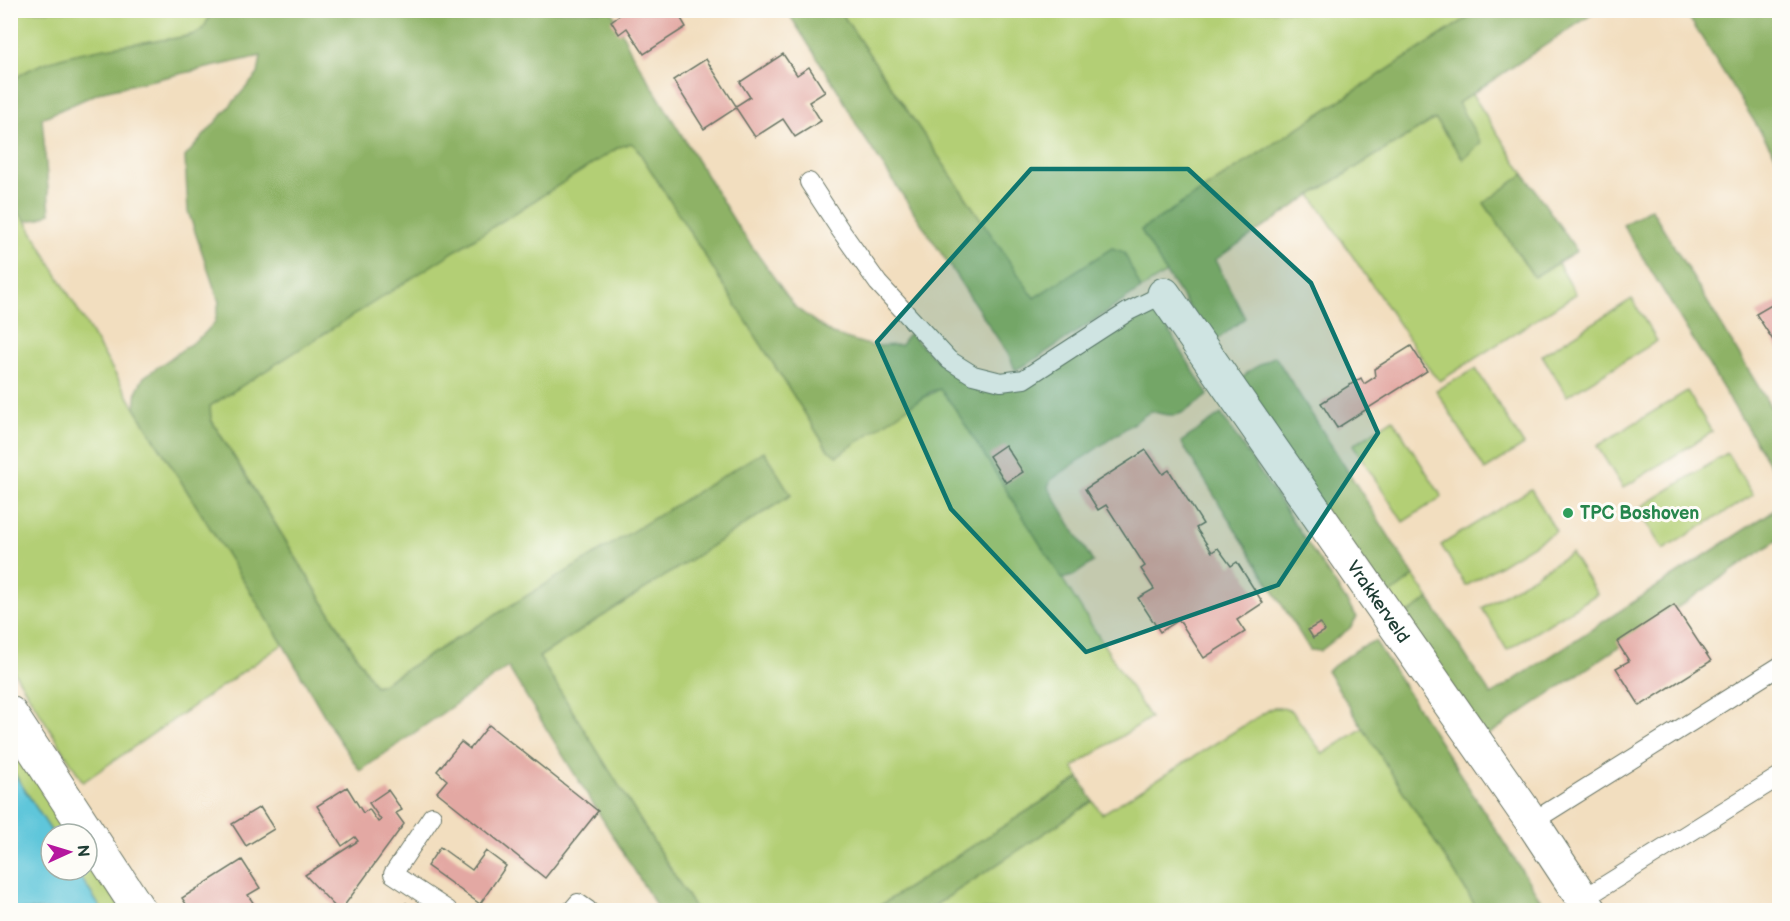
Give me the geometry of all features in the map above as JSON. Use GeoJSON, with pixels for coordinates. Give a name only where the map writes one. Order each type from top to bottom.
{"type":"FeatureCollection","features":[{"type":"Feature","properties":{"kind":"street","name":"Vrakkerveld"},"geometry":{"type":"LineString","coordinates":[[1164,294],[1532,822],[1586,905]]}},
{"type":"Feature","properties":{"kind":"street"},"geometry":{"type":"LineString","coordinates":[[10,712],[139,910]]}},
{"type":"Feature","properties":{"kind":"lane"},"geometry":{"type":"LineString","coordinates":[[809,182],[878,283],[949,360],[973,375],[1001,382],[1024,379],[1129,311],[1164,294]]}},
{"type":"Feature","properties":{"kind":"lane"},"geometry":{"type":"LineString","coordinates":[[1532,822],[1779,666]]}},
{"type":"Feature","properties":{"kind":"lane"},"geometry":{"type":"LineString","coordinates":[[1586,905],[1779,776]]}},
{"type":"Feature","properties":{"kind":"lane"},"geometry":{"type":"LineString","coordinates":[[432,816],[393,874],[447,910]]}},
{"type":"Feature","properties":{"kind":"lane"},"geometry":{"type":"LineString","coordinates":[[572,910],[578,903],[588,910]]}},
{"type":"Feature","properties":{"kind":"highlighted area"},"geometry":{"type":"Polygon","coordinates":[[[1031,169],[1188,169],[1311,283],[1378,433],[1278,585],[1086,652],[951,509],[877,342],[1031,169]]]}},
{"type":"Feature","properties":{"kind":"green space"},"geometry":{"type":"Polygon","coordinates":[[[10,11],[211,11],[204,26],[192,35],[56,59],[22,74],[11,83],[10,11]]]}},
{"type":"Feature","properties":{"kind":"green space"},"geometry":{"type":"Polygon","coordinates":[[[211,11],[612,11],[631,52],[738,227],[795,307],[832,334],[872,346],[901,345],[909,333],[951,374],[978,387],[1014,388],[1154,306],[1208,395],[1176,415],[1151,411],[1051,480],[1048,487],[1093,562],[1073,576],[1062,579],[954,407],[940,389],[932,391],[837,456],[828,450],[636,147],[631,143],[619,147],[210,406],[211,420],[375,686],[382,684],[764,451],[791,495],[539,657],[696,910],[659,910],[508,667],[360,771],[135,408],[137,390],[144,377],[203,335],[215,322],[219,302],[188,211],[185,157],[258,74],[261,56],[103,91],[42,118],[50,213],[39,219],[26,221],[11,204],[11,83],[22,74],[56,59],[118,46],[192,35],[204,26],[211,11]]]}},
{"type":"Feature","properties":{"kind":"green space"},"geometry":{"type":"Polygon","coordinates":[[[787,11],[840,11],[1034,298],[1112,248],[1124,252],[1141,289],[1031,362],[1015,370],[1010,357],[860,131],[839,92],[787,11]]]}},
{"type":"Feature","properties":{"kind":"green space"},"geometry":{"type":"Polygon","coordinates":[[[840,11],[1478,11],[1141,230],[1166,273],[1141,289],[1124,252],[1112,248],[1034,298],[840,11]]]}},
{"type":"Feature","properties":{"kind":"green space"},"geometry":{"type":"Polygon","coordinates":[[[1478,11],[1597,11],[1458,103],[1481,143],[1463,159],[1435,119],[1311,195],[1215,260],[1245,318],[1213,343],[1166,273],[1141,230],[1478,11]]]}},
{"type":"Feature","properties":{"kind":"green space"},"geometry":{"type":"Polygon","coordinates":[[[1685,11],[1779,11],[1779,161],[1685,11]]]}},
{"type":"Feature","properties":{"kind":"green space"},"geometry":{"type":"Polygon","coordinates":[[[1472,94],[1524,174],[1484,203],[1534,277],[1558,263],[1576,294],[1440,381],[1432,373],[1311,195],[1435,119],[1463,159],[1458,103],[1472,94]]]}},
{"type":"Feature","properties":{"kind":"green space"},"geometry":{"type":"Polygon","coordinates":[[[631,143],[636,147],[828,450],[940,389],[954,407],[1150,718],[1073,767],[1079,778],[873,910],[696,910],[539,657],[791,495],[764,452],[382,684],[375,686],[211,419],[210,406],[225,395],[619,147],[631,143]]]}},
{"type":"Feature","properties":{"kind":"green space"},"geometry":{"type":"Polygon","coordinates":[[[1524,174],[1577,251],[1534,277],[1484,203],[1524,174]]]}},
{"type":"Feature","properties":{"kind":"green space"},"geometry":{"type":"Polygon","coordinates":[[[11,204],[26,221],[135,408],[283,644],[83,782],[11,667],[11,204]]]}},
{"type":"Feature","properties":{"kind":"green space"},"geometry":{"type":"Polygon","coordinates":[[[1651,208],[1779,421],[1779,480],[1623,225],[1651,208]]]}},
{"type":"Feature","properties":{"kind":"green space"},"geometry":{"type":"Polygon","coordinates":[[[1632,299],[1657,341],[1567,396],[1542,355],[1632,299]]]}},
{"type":"Feature","properties":{"kind":"green space"},"geometry":{"type":"Polygon","coordinates":[[[1275,356],[1414,576],[1384,599],[1238,383],[1249,371],[1275,356]]]}},
{"type":"Feature","properties":{"kind":"green space"},"geometry":{"type":"Polygon","coordinates":[[[1476,369],[1524,445],[1485,470],[1436,390],[1476,369]]]}},
{"type":"Feature","properties":{"kind":"green space"},"geometry":{"type":"Polygon","coordinates":[[[1687,391],[1712,432],[1623,488],[1597,446],[1687,391]]]}},
{"type":"Feature","properties":{"kind":"green space"},"geometry":{"type":"Polygon","coordinates":[[[1221,414],[1357,617],[1350,628],[1320,651],[1310,650],[1181,442],[1221,414]]]}},
{"type":"Feature","properties":{"kind":"green space"},"geometry":{"type":"Polygon","coordinates":[[[1393,419],[1442,497],[1403,522],[1353,445],[1393,419]]]}},
{"type":"Feature","properties":{"kind":"green space"},"geometry":{"type":"Polygon","coordinates":[[[1727,453],[1753,495],[1663,550],[1638,509],[1727,453]]]}},
{"type":"Feature","properties":{"kind":"green space"},"geometry":{"type":"Polygon","coordinates":[[[1531,489],[1556,531],[1466,586],[1441,545],[1531,489]]]}},
{"type":"Feature","properties":{"kind":"green space"},"geometry":{"type":"Polygon","coordinates":[[[1779,507],[1779,539],[1475,744],[1397,621],[1429,599],[1491,695],[1779,507]]]}},
{"type":"Feature","properties":{"kind":"green space"},"geometry":{"type":"Polygon","coordinates":[[[1571,553],[1597,594],[1507,650],[1482,608],[1571,553]]]}},
{"type":"Feature","properties":{"kind":"green space"},"geometry":{"type":"Polygon","coordinates":[[[1414,576],[1429,599],[1397,621],[1384,599],[1414,576]]]}},
{"type":"Feature","properties":{"kind":"green space"},"geometry":{"type":"Polygon","coordinates":[[[1375,641],[1547,910],[1478,910],[1327,671],[1359,648],[1375,641]]]}},
{"type":"Feature","properties":{"kind":"green space"},"geometry":{"type":"Polygon","coordinates":[[[1272,708],[1292,711],[1323,754],[1363,728],[1478,910],[928,910],[1093,801],[1102,814],[1272,708]]]}},
{"type":"Feature","properties":{"kind":"green space"},"geometry":{"type":"Polygon","coordinates":[[[10,736],[65,822],[45,822],[11,768],[10,736]]]}},
{"type":"Feature","properties":{"kind":"green space"},"geometry":{"type":"Polygon","coordinates":[[[1079,778],[1093,801],[928,910],[873,910],[1079,778]]]}},
{"type":"Feature","properties":{"kind":"green space"},"geometry":{"type":"Polygon","coordinates":[[[99,875],[122,910],[102,910],[84,882],[99,882],[99,875]]]}},
{"type":"Feature","properties":{"kind":"water"},"geometry":{"type":"Polygon","coordinates":[[[10,767],[45,822],[39,822],[39,882],[84,882],[102,910],[11,910],[10,767]]]}},
{"type":"Feature","properties":{"kind":"building"},"geometry":{"type":"Polygon","coordinates":[[[627,10],[676,10],[686,27],[644,54],[627,28],[619,34],[611,21],[627,10]]]}},
{"type":"Feature","properties":{"kind":"building"},"geometry":{"type":"Polygon","coordinates":[[[783,54],[797,75],[809,67],[825,92],[809,102],[821,121],[795,137],[783,119],[755,137],[736,108],[704,129],[673,80],[706,59],[736,106],[750,97],[740,82],[783,54]]]}},
{"type":"Feature","properties":{"kind":"building"},"geometry":{"type":"Polygon","coordinates":[[[1780,300],[1780,351],[1756,314],[1780,300]]]}},
{"type":"Feature","properties":{"kind":"building"},"geometry":{"type":"Polygon","coordinates":[[[1411,346],[1427,371],[1337,428],[1321,403],[1361,378],[1364,384],[1375,377],[1374,369],[1411,346]]]}},
{"type":"Feature","properties":{"kind":"building"},"geometry":{"type":"Polygon","coordinates":[[[1005,445],[1023,472],[1006,483],[989,456],[1005,445]]]}},
{"type":"Feature","properties":{"kind":"building"},"geometry":{"type":"Polygon","coordinates":[[[1146,450],[1163,474],[1169,470],[1203,524],[1196,528],[1212,552],[1218,548],[1231,566],[1237,562],[1263,603],[1237,620],[1245,632],[1204,658],[1179,620],[1160,632],[1138,598],[1154,589],[1141,569],[1145,566],[1106,505],[1098,510],[1085,489],[1146,450]]]}},
{"type":"Feature","properties":{"kind":"building"},"geometry":{"type":"Polygon","coordinates":[[[1674,605],[1711,661],[1640,706],[1616,668],[1629,661],[1617,642],[1674,605]]]}},
{"type":"Feature","properties":{"kind":"building"},"geometry":{"type":"Polygon","coordinates":[[[1320,623],[1325,631],[1313,638],[1308,630],[1320,623]]]}},
{"type":"Feature","properties":{"kind":"building"},"geometry":{"type":"Polygon","coordinates":[[[489,725],[598,811],[545,878],[437,792],[447,780],[437,771],[461,742],[470,749],[489,725]]]}},
{"type":"Feature","properties":{"kind":"building"},"geometry":{"type":"Polygon","coordinates":[[[347,787],[363,813],[369,809],[378,822],[381,820],[369,803],[388,790],[402,810],[396,813],[404,824],[341,910],[338,910],[305,875],[358,841],[355,837],[342,846],[317,806],[347,787]]]}},
{"type":"Feature","properties":{"kind":"building"},"geometry":{"type":"Polygon","coordinates":[[[260,807],[274,829],[246,846],[232,824],[260,807]]]}},
{"type":"Feature","properties":{"kind":"building"},"geometry":{"type":"Polygon","coordinates":[[[440,847],[472,870],[486,851],[506,866],[480,904],[427,866],[440,847]]]}},
{"type":"Feature","properties":{"kind":"building"},"geometry":{"type":"Polygon","coordinates":[[[242,860],[260,888],[248,895],[258,910],[190,910],[182,898],[242,860]]]}},
{"type":"Feature","properties":{"kind":"building"},"geometry":{"type":"Polygon","coordinates":[[[406,903],[417,910],[400,910],[406,903]]]}},
{"type":"Feature","properties":{"kind":"place","name":"TPC Boshoven"},"geometry":{"type":"Point","coordinates":[1568,513]}}]}
